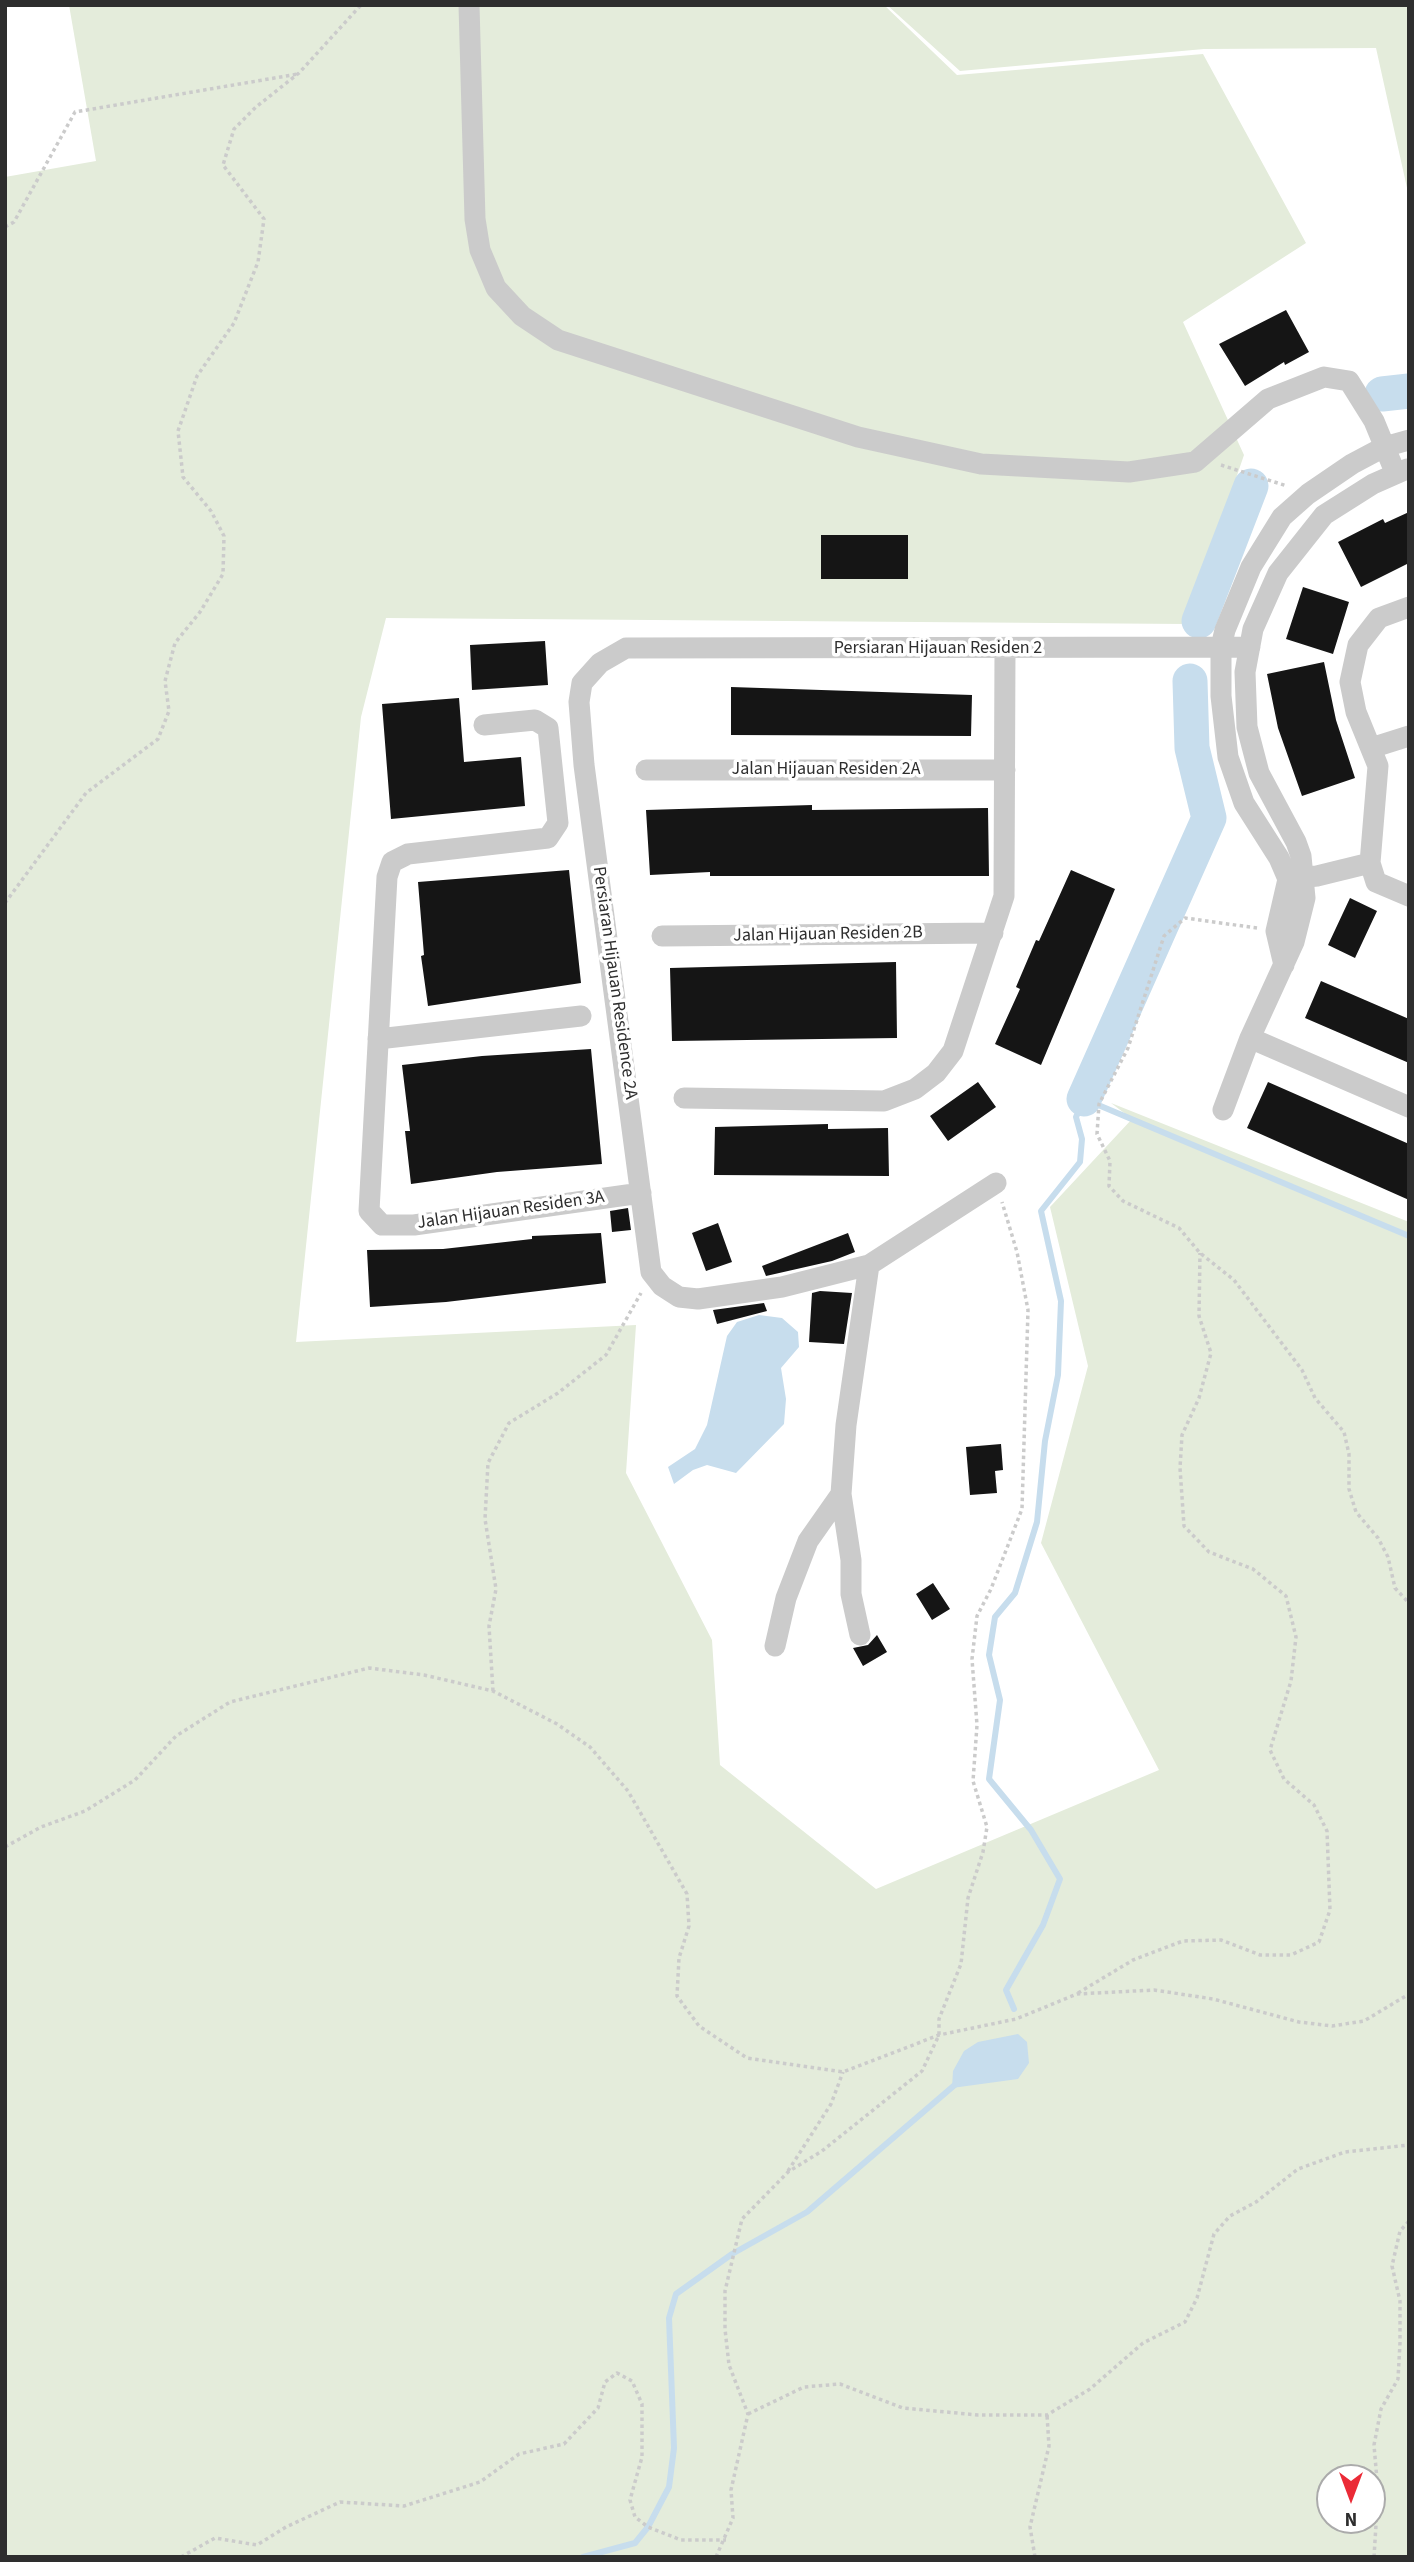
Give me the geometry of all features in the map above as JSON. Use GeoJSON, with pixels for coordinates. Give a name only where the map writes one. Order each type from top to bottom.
{"type":"FeatureCollection","features":[{"type":"Feature","properties":{"kind":"street"},"geometry":{"type":"LineString","coordinates":[[468,5],[474,219],[481,250],[496,288],[522,316],[558,340],[858,437],[981,464],[1129,472],[1195,461],[1268,399],[1324,377],[1349,381],[1374,421],[1384,447],[1402,470],[1324,515],[1306,534],[1278,573],[1253,629],[1244,697],[1252,751],[1269,795],[1296,842],[1296,878],[1303,908],[1294,942],[1250,1038],[1223,1110]]}},
{"type":"Feature","properties":{"kind":"street"},"geometry":{"type":"LineString","coordinates":[[1296,878],[1234,779],[1223,732],[1221,647],[1232,611],[1265,540],[1282,517],[1308,494],[1384,447],[1409,440]]}},
{"type":"Feature","properties":{"kind":"street"},"geometry":{"type":"LineString","coordinates":[[1409,607],[1379,618],[1358,645],[1350,682],[1356,712],[1371,748],[1378,775],[1370,863],[1376,882],[1409,895]]}},
{"type":"Feature","properties":{"kind":"street","name":"Persiaran Hijauan Residen 2"},"geometry":{"type":"LineString","coordinates":[[600,663],[626,648],[1250,647]]}},
{"type":"Feature","properties":{"kind":"street"},"geometry":{"type":"LineString","coordinates":[[684,1098],[884,1101],[915,1089],[936,1073],[953,1051],[1004,896],[1004,649]]}},
{"type":"Feature","properties":{"kind":"street","name":"Persiaran Hijauan Residence 2A"},"geometry":{"type":"LineString","coordinates":[[600,663],[582,683],[579,702],[651,1272]]}},
{"type":"Feature","properties":{"kind":"street"},"geometry":{"type":"LineString","coordinates":[[484,725],[535,720],[548,728],[558,823],[548,838],[408,854],[392,862],[387,877],[378,1039],[581,1016]]}},
{"type":"Feature","properties":{"kind":"street"},"geometry":{"type":"LineString","coordinates":[[1371,748],[1409,736]]}},
{"type":"Feature","properties":{"kind":"street","name":"Jalan Hijauan Residen 2A"},"geometry":{"type":"LineString","coordinates":[[646,770],[1004,770]]}},
{"type":"Feature","properties":{"kind":"street"},"geometry":{"type":"LineString","coordinates":[[1296,878],[1370,863]]}},
{"type":"Feature","properties":{"kind":"street"},"geometry":{"type":"LineString","coordinates":[[1284,965],[1276,931],[1296,878]]}},
{"type":"Feature","properties":{"kind":"street","name":"Jalan Hijauan Residen 2B"},"geometry":{"type":"LineString","coordinates":[[662,936],[993,933]]}},
{"type":"Feature","properties":{"kind":"street"},"geometry":{"type":"LineString","coordinates":[[1250,1038],[1409,1107]]}},
{"type":"Feature","properties":{"kind":"street","name":"Jalan Hijauan Residen 3A"},"geometry":{"type":"LineString","coordinates":[[378,1039],[369,1211],[382,1225],[414,1225],[641,1193]]}},
{"type":"Feature","properties":{"kind":"street"},"geometry":{"type":"LineString","coordinates":[[651,1272],[662,1286],[679,1297],[698,1299],[782,1287],[869,1265],[996,1183]]}},
{"type":"Feature","properties":{"kind":"street"},"geometry":{"type":"LineString","coordinates":[[860,1635],[851,1594],[850,1560],[841,1494],[846,1425],[869,1265]]}},
{"type":"Feature","properties":{"kind":"street"},"geometry":{"type":"LineString","coordinates":[[775,1646],[786,1598],[808,1541],[841,1494]]}},
{"type":"Feature","properties":{"kind":"path"},"geometry":{"type":"LineString","coordinates":[[5,903],[86,793],[158,739],[169,712],[165,681],[175,643],[200,612],[223,574],[224,537],[211,511],[183,477],[178,432],[197,376],[234,323],[258,262],[264,219],[223,165],[233,129],[299,73],[361,5]]}},
{"type":"Feature","properties":{"kind":"path"},"geometry":{"type":"LineString","coordinates":[[5,227],[14,222],[75,112],[299,73]]}},
{"type":"Feature","properties":{"kind":"path"},"geometry":{"type":"LineString","coordinates":[[1195,461],[1246,470],[1308,494]]}},
{"type":"Feature","properties":{"kind":"path"},"geometry":{"type":"LineString","coordinates":[[1276,931],[1185,918],[1164,936],[1128,1048],[1099,1104],[1097,1134],[1110,1161],[1109,1186],[1123,1201],[1178,1228],[1200,1253],[1234,1280],[1302,1370],[1315,1398],[1344,1432],[1349,1454],[1349,1489],[1356,1512],[1378,1538],[1388,1557],[1395,1588],[1409,1604]]}},
{"type":"Feature","properties":{"kind":"path"},"geometry":{"type":"LineString","coordinates":[[788,2172],[822,2151],[922,2071],[939,2035],[939,2019],[961,1964],[968,1898],[983,1852],[987,1826],[973,1781],[977,1726],[972,1659],[977,1616],[991,1589],[1022,1509],[1028,1310],[1017,1252],[996,1183]]}},
{"type":"Feature","properties":{"kind":"path"},"geometry":{"type":"LineString","coordinates":[[5,1847],[41,1827],[85,1811],[135,1780],[176,1736],[230,1702],[369,1668],[424,1675],[493,1691],[558,1724],[590,1747],[628,1791],[687,1894],[689,1926],[679,1958],[677,1996],[699,2026],[747,2058],[843,2073],[939,2035],[1016,2019],[1077,1994],[1133,1960],[1183,1941],[1221,1940],[1260,1955],[1291,1955],[1319,1942],[1330,1910],[1326,1831],[1314,1805],[1284,1779],[1270,1750],[1291,1681],[1294,1659],[1296,1637],[1286,1596],[1253,1569],[1209,1552],[1184,1526],[1180,1468],[1182,1435],[1199,1398],[1211,1353],[1199,1316],[1200,1253]]}},
{"type":"Feature","properties":{"kind":"path"},"geometry":{"type":"LineString","coordinates":[[493,1691],[489,1626],[496,1589],[485,1519],[488,1463],[509,1423],[558,1393],[606,1355],[651,1272]]}},
{"type":"Feature","properties":{"kind":"path"},"geometry":{"type":"LineString","coordinates":[[1077,1994],[1154,1990],[1213,1998],[1299,2022],[1332,2026],[1364,2021],[1409,1994]]}},
{"type":"Feature","properties":{"kind":"path"},"geometry":{"type":"LineString","coordinates":[[716,2557],[726,2540],[733,2518],[731,2490],[748,2414],[729,2365],[725,2291],[742,2219],[788,2172],[831,2104],[843,2073]]}},
{"type":"Feature","properties":{"kind":"path"},"geometry":{"type":"LineString","coordinates":[[748,2414],[804,2388],[840,2384],[903,2408],[978,2415],[1047,2415],[1090,2389],[1143,2343],[1185,2322],[1197,2298],[1214,2234],[1230,2216],[1256,2202],[1298,2169],[1345,2152],[1409,2145]]}},
{"type":"Feature","properties":{"kind":"path"},"geometry":{"type":"LineString","coordinates":[[1374,2557],[1378,2493],[1374,2445],[1381,2409],[1398,2379],[1400,2301],[1392,2266],[1400,2231],[1409,2221]]}},
{"type":"Feature","properties":{"kind":"path"},"geometry":{"type":"LineString","coordinates":[[181,2557],[215,2538],[257,2545],[286,2527],[340,2502],[404,2506],[480,2482],[519,2454],[564,2444],[598,2408],[605,2382],[617,2373],[632,2381],[642,2404],[642,2457],[630,2500],[635,2517],[648,2527],[681,2540],[726,2540]]}},
{"type":"Feature","properties":{"kind":"path"},"geometry":{"type":"LineString","coordinates":[[1035,2556],[1030,2528],[1049,2446],[1047,2415]]}},
{"type":"Feature","properties":{"kind":"green space"},"geometry":{"type":"Polygon","coordinates":[[[69,5],[884,5],[957,75],[1203,54],[1306,243],[1183,322],[1244,455],[1186,624],[386,618],[361,717],[296,1342],[636,1325],[626,1473],[712,1640],[720,1765],[876,1889],[1159,1770],[1041,1543],[1088,1366],[1050,1207],[1132,1119],[1111,1103],[1409,1222],[1409,2557],[5,2557],[5,177],[96,161],[69,5]]]}},
{"type":"Feature","properties":{"kind":"green space"},"geometry":{"type":"Polygon","coordinates":[[[887,5],[1409,5],[1409,197],[1376,48],[1204,49],[960,71],[887,5]]]}},
{"type":"Feature","properties":{"kind":"water"},"geometry":{"type":"Polygon","coordinates":[[[759,1315],[782,1318],[798,1332],[799,1347],[781,1368],[786,1399],[784,1424],[736,1473],[707,1465],[693,1470],[674,1484],[668,1467],[695,1449],[707,1425],[727,1336],[737,1322],[759,1315]]]}},
{"type":"Feature","properties":{"kind":"water"},"geometry":{"type":"Polygon","coordinates":[[[1018,2034],[1027,2042],[1029,2063],[1018,2079],[952,2088],[953,2071],[964,2051],[978,2042],[1018,2034]]]}},
{"type":"Feature","properties":{"kind":"building"},"geometry":{"type":"Polygon","coordinates":[[[1286,310],[1309,352],[1285,365],[1284,362],[1245,386],[1219,344],[1286,310]]]}},
{"type":"Feature","properties":{"kind":"building"},"geometry":{"type":"Polygon","coordinates":[[[1409,512],[1409,563],[1361,587],[1338,542],[1383,519],[1385,523],[1409,512]]]}},
{"type":"Feature","properties":{"kind":"building"},"geometry":{"type":"Polygon","coordinates":[[[821,535],[908,535],[908,579],[821,579],[821,535]]]}},
{"type":"Feature","properties":{"kind":"building"},"geometry":{"type":"Polygon","coordinates":[[[1303,587],[1349,602],[1333,654],[1286,639],[1303,587]]]}},
{"type":"Feature","properties":{"kind":"building"},"geometry":{"type":"Polygon","coordinates":[[[545,641],[548,685],[472,690],[470,645],[545,641]]]}},
{"type":"Feature","properties":{"kind":"building"},"geometry":{"type":"Polygon","coordinates":[[[1324,662],[1336,720],[1355,778],[1302,796],[1278,728],[1267,674],[1324,662]]]}},
{"type":"Feature","properties":{"kind":"building"},"geometry":{"type":"Polygon","coordinates":[[[731,687],[972,695],[971,736],[731,735],[731,687]]]}},
{"type":"Feature","properties":{"kind":"building"},"geometry":{"type":"Polygon","coordinates":[[[459,698],[464,762],[521,757],[525,806],[391,819],[382,704],[459,698]]]}},
{"type":"Feature","properties":{"kind":"building"},"geometry":{"type":"Polygon","coordinates":[[[812,805],[812,810],[988,808],[989,876],[710,876],[710,872],[650,875],[646,810],[812,805]]]}},
{"type":"Feature","properties":{"kind":"building"},"geometry":{"type":"Polygon","coordinates":[[[569,870],[581,983],[428,1006],[421,956],[424,955],[418,882],[569,870]]]}},
{"type":"Feature","properties":{"kind":"building"},"geometry":{"type":"Polygon","coordinates":[[[1071,870],[1115,889],[1041,1065],[995,1044],[1020,989],[1016,987],[1036,940],[1039,941],[1071,870]]]}},
{"type":"Feature","properties":{"kind":"building"},"geometry":{"type":"Polygon","coordinates":[[[1350,898],[1377,911],[1355,958],[1328,945],[1350,898]]]}},
{"type":"Feature","properties":{"kind":"building"},"geometry":{"type":"Polygon","coordinates":[[[896,962],[897,1038],[672,1041],[670,968],[896,962]]]}},
{"type":"Feature","properties":{"kind":"building"},"geometry":{"type":"Polygon","coordinates":[[[1321,981],[1409,1019],[1409,1063],[1305,1018],[1321,981]]]}},
{"type":"Feature","properties":{"kind":"building"},"geometry":{"type":"Polygon","coordinates":[[[591,1049],[602,1164],[497,1172],[411,1184],[405,1131],[410,1131],[402,1065],[482,1056],[591,1049]]]}},
{"type":"Feature","properties":{"kind":"building"},"geometry":{"type":"Polygon","coordinates":[[[978,1082],[996,1107],[948,1141],[930,1116],[978,1082]]]}},
{"type":"Feature","properties":{"kind":"building"},"geometry":{"type":"Polygon","coordinates":[[[1268,1082],[1409,1144],[1409,1200],[1247,1128],[1268,1082]]]}},
{"type":"Feature","properties":{"kind":"building"},"geometry":{"type":"Polygon","coordinates":[[[828,1124],[828,1129],[888,1128],[889,1176],[714,1175],[715,1127],[828,1124]]]}},
{"type":"Feature","properties":{"kind":"building"},"geometry":{"type":"Polygon","coordinates":[[[628,1208],[631,1230],[612,1232],[610,1211],[628,1208]]]}},
{"type":"Feature","properties":{"kind":"building"},"geometry":{"type":"Polygon","coordinates":[[[718,1223],[732,1262],[706,1271],[692,1233],[718,1223]]]}},
{"type":"Feature","properties":{"kind":"building"},"geometry":{"type":"Polygon","coordinates":[[[601,1233],[606,1283],[446,1302],[370,1307],[367,1250],[443,1249],[532,1239],[532,1236],[601,1233]]]}},
{"type":"Feature","properties":{"kind":"building"},"geometry":{"type":"Polygon","coordinates":[[[848,1233],[855,1252],[832,1261],[766,1276],[762,1266],[848,1233]]]}},
{"type":"Feature","properties":{"kind":"building"},"geometry":{"type":"Polygon","coordinates":[[[812,1293],[852,1293],[844,1344],[809,1342],[812,1293]]]}},
{"type":"Feature","properties":{"kind":"building"},"geometry":{"type":"Polygon","coordinates":[[[764,1303],[767,1311],[717,1324],[713,1310],[764,1303]]]}},
{"type":"Feature","properties":{"kind":"building"},"geometry":{"type":"Polygon","coordinates":[[[1001,1444],[1003,1470],[995,1471],[997,1493],[970,1495],[966,1447],[1001,1444]]]}},
{"type":"Feature","properties":{"kind":"building"},"geometry":{"type":"Polygon","coordinates":[[[933,1583],[950,1609],[932,1620],[916,1594],[933,1583]]]}},
{"type":"Feature","properties":{"kind":"building"},"geometry":{"type":"Polygon","coordinates":[[[877,1635],[887,1652],[863,1666],[853,1648],[868,1645],[877,1635]]]}},
{"type":"Feature","properties":{"kind":"waterway"},"geometry":{"type":"LineString","coordinates":[[1382,394],[1409,391]]}},
{"type":"Feature","properties":{"kind":"waterway"},"geometry":{"type":"LineString","coordinates":[[1199,621],[1251,486]]}},
{"type":"Feature","properties":{"kind":"waterway"},"geometry":{"type":"LineString","coordinates":[[1084,1099],[1209,818],[1192,748],[1190,681]]}},
{"type":"Feature","properties":{"kind":"waterway"},"geometry":{"type":"LineString","coordinates":[[1014,2009],[1006,1990],[1043,1925],[1060,1879],[1031,1830],[989,1779],[1000,1700],[989,1655],[995,1617],[1015,1593],[1037,1522],[1045,1441],[1058,1375],[1061,1301],[1041,1211],[1080,1162],[1082,1139],[1076,1117],[1084,1099],[1409,1236]]}},
{"type":"Feature","properties":{"kind":"waterway"},"geometry":{"type":"LineString","coordinates":[[583,2557],[635,2543],[648,2527],[669,2487],[674,2448],[669,2318],[676,2294],[732,2254],[807,2212],[957,2083]]}}]}
